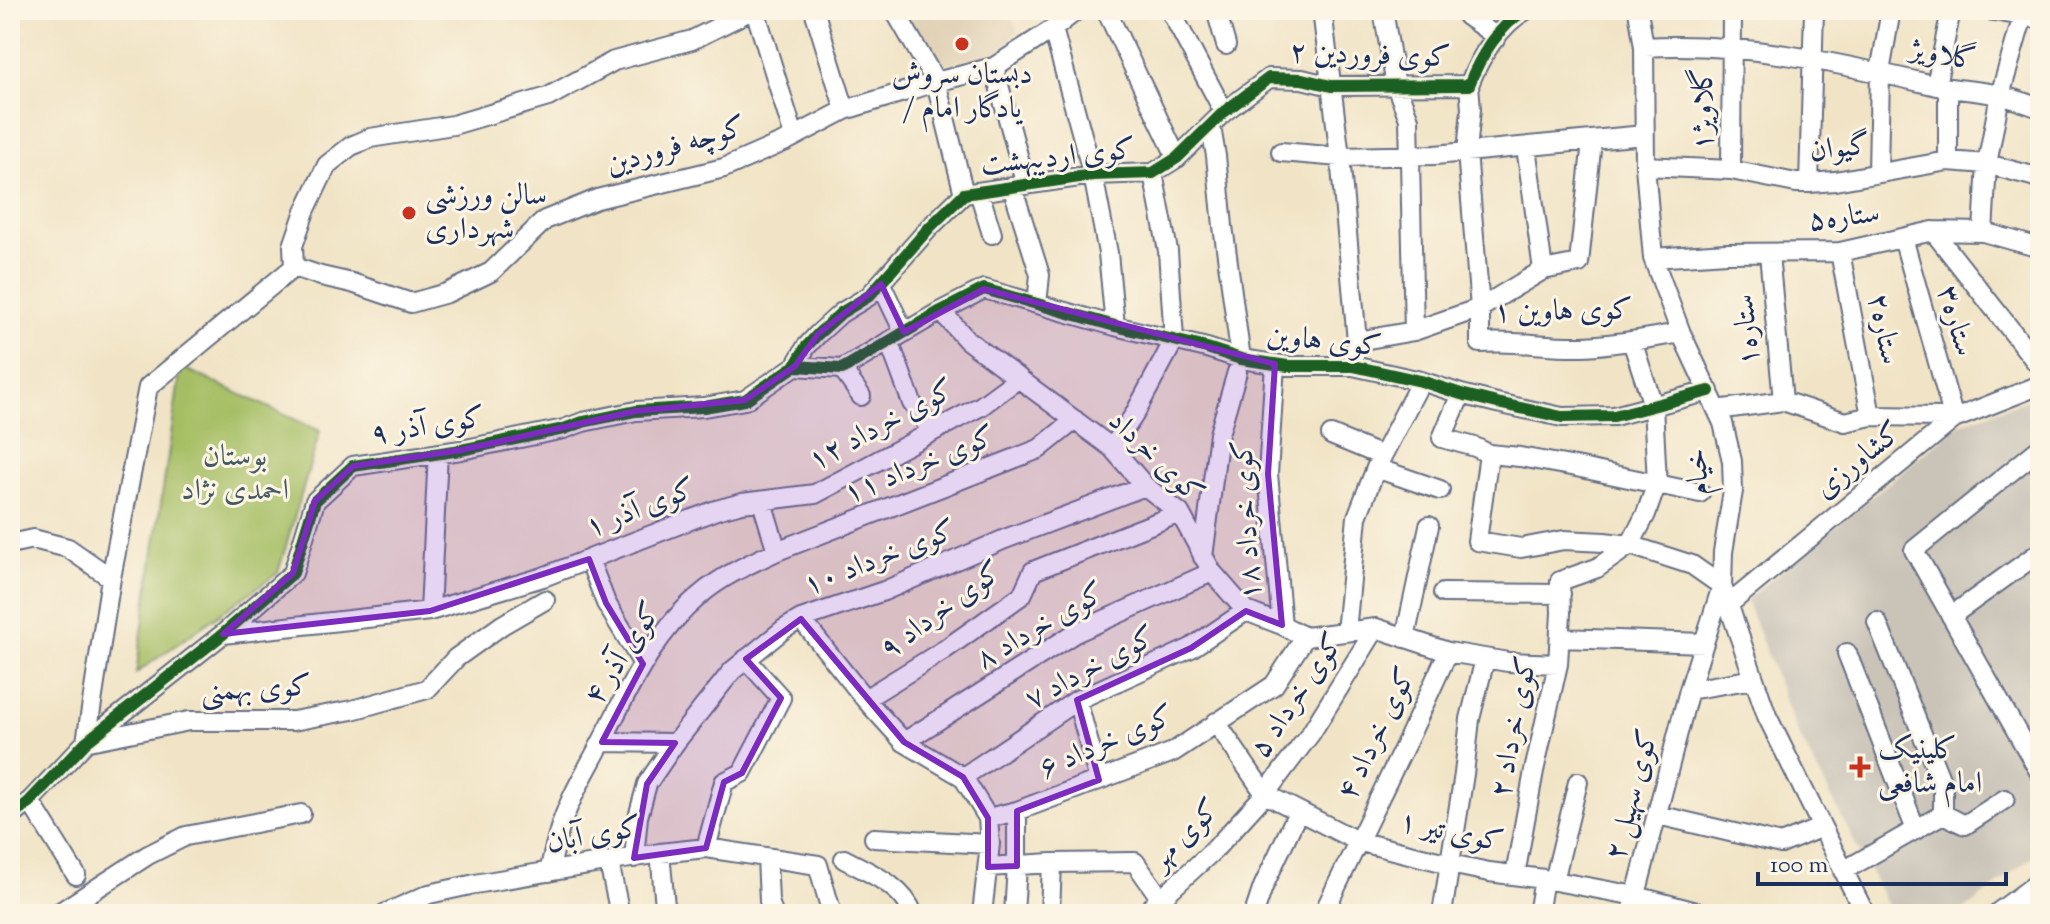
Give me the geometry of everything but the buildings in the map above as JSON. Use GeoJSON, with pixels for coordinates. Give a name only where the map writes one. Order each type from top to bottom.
{"type":"FeatureCollection","features":[{"type":"Feature","properties":{"kind":"main road"},"geometry":{"type":"LineString","coordinates":[[2001,914],[2040,885]]}},
{"type":"Feature","properties":{"kind":"street"},"geometry":{"type":"LineString","coordinates":[[86,742],[111,578],[148,387],[294,267],[293,246],[327,165],[351,146],[370,138],[453,125],[548,97],[614,61],[692,40],[753,10],[794,136]]}},
{"type":"Feature","properties":{"kind":"street"},"geometry":{"type":"LineString","coordinates":[[814,10],[845,110]]}},
{"type":"Feature","properties":{"kind":"street"},"geometry":{"type":"LineString","coordinates":[[890,10],[896,13],[936,82],[972,193],[992,234]]}},
{"type":"Feature","properties":{"kind":"street","name":"کوچه فروردین"},"geometry":{"type":"LineString","coordinates":[[294,267],[411,303],[447,293],[491,272],[545,220],[597,199],[724,168],[786,141],[845,110],[994,67],[1077,10]]}},
{"type":"Feature","properties":{"kind":"street"},"geometry":{"type":"LineString","coordinates":[[1106,10],[1177,158]]}},
{"type":"Feature","properties":{"kind":"street"},"geometry":{"type":"LineString","coordinates":[[1170,10],[1224,112]]}},
{"type":"Feature","properties":{"kind":"street"},"geometry":{"type":"LineString","coordinates":[[1216,10],[1226,45]]}},
{"type":"Feature","properties":{"kind":"street"},"geometry":{"type":"LineString","coordinates":[[1322,10],[1340,157],[1357,341],[1353,366]]}},
{"type":"Feature","properties":{"kind":"street"},"geometry":{"type":"LineString","coordinates":[[1383,10],[1396,86],[1409,119],[1414,331]]}},
{"type":"Feature","properties":{"kind":"street","name":"کوی فروردین ۲"},"geometry":{"type":"LineString","coordinates":[[1465,10],[1467,16],[1497,37]]}},
{"type":"Feature","properties":{"kind":"street","name":"کوی فروردین ۲"},"geometry":{"type":"LineString","coordinates":[[1269,78],[1302,79],[1331,86],[1469,85],[1477,63],[1511,18],[1526,10]]}},
{"type":"Feature","properties":{"kind":"street","name":"خیام"},"geometry":{"type":"LineString","coordinates":[[1638,10],[1644,47],[1645,166],[1653,258],[1681,333],[1723,423],[1732,461],[1733,491],[1723,552],[1722,586],[1767,716],[1865,914]]}},
{"type":"Feature","properties":{"kind":"street","name":"گلاویژ۱"},"geometry":{"type":"LineString","coordinates":[[1731,170],[1732,10]]}},
{"type":"Feature","properties":{"kind":"street"},"geometry":{"type":"LineString","coordinates":[[1809,183],[1814,10]]}},
{"type":"Feature","properties":{"kind":"street"},"geometry":{"type":"LineString","coordinates":[[1878,173],[1880,72],[1891,10]]}},
{"type":"Feature","properties":{"kind":"street"},"geometry":{"type":"LineString","coordinates":[[1948,161],[1942,87],[1951,10]]}},
{"type":"Feature","properties":{"kind":"street"},"geometry":{"type":"LineString","coordinates":[[1983,232],[1987,164],[2019,14],[1988,10]]}},
{"type":"Feature","properties":{"kind":"street"},"geometry":{"type":"LineString","coordinates":[[1053,29],[1093,175],[1108,253],[1115,326]]}},
{"type":"Feature","properties":{"kind":"street","name":"گلاویژ"},"geometry":{"type":"LineString","coordinates":[[1644,47],[1679,45],[1812,59],[1942,87],[2000,95],[2040,108]]}},
{"type":"Feature","properties":{"kind":"street"},"geometry":{"type":"LineString","coordinates":[[994,67],[1040,275],[1037,304]]}},
{"type":"Feature","properties":{"kind":"street","name":"کوی اردیبهشت"},"geometry":{"type":"LineString","coordinates":[[795,366],[818,334],[841,313],[869,296],[930,227],[972,193],[1093,175],[1153,173],[1177,158],[1224,112],[1269,78]]}},
{"type":"Feature","properties":{"kind":"street"},"geometry":{"type":"LineString","coordinates":[[1469,85],[1471,109],[1467,152],[1480,308]]}},
{"type":"Feature","properties":{"kind":"street"},"geometry":{"type":"LineString","coordinates":[[1208,565],[1219,434],[1239,366],[1211,127]]}},
{"type":"Feature","properties":{"kind":"street"},"geometry":{"type":"LineString","coordinates":[[1281,152],[1340,157],[1410,156],[1644,135]]}},
{"type":"Feature","properties":{"kind":"street"},"geometry":{"type":"LineString","coordinates":[[1357,341],[1414,331],[1480,308],[1543,270],[1579,263],[1592,141]]}},
{"type":"Feature","properties":{"kind":"street"},"geometry":{"type":"LineString","coordinates":[[1526,147],[1543,270]]}},
{"type":"Feature","properties":{"kind":"street","name":"گیوان"},"geometry":{"type":"LineString","coordinates":[[1645,166],[1731,170],[1809,183],[1948,161],[1987,164],[2040,178]]}},
{"type":"Feature","properties":{"kind":"street"},"geometry":{"type":"LineString","coordinates":[[1112,448],[1134,415],[1172,343],[1168,251],[1153,173]]}},
{"type":"Feature","properties":{"kind":"street"},"geometry":{"type":"LineString","coordinates":[[1933,231],[2040,367]]}},
{"type":"Feature","properties":{"kind":"street","name":"ستاره۵"},"geometry":{"type":"LineString","coordinates":[[1653,258],[1726,253],[1840,252],[1933,231],[1983,232],[2040,248]]}},
{"type":"Feature","properties":{"kind":"street","name":"ستاره۳"},"geometry":{"type":"LineString","coordinates":[[1903,238],[1954,419]]}},
{"type":"Feature","properties":{"kind":"street","name":"ستاره۲"},"geometry":{"type":"LineString","coordinates":[[1840,252],[1871,416]]}},
{"type":"Feature","properties":{"kind":"street","name":"ستاره۱"},"geometry":{"type":"LineString","coordinates":[[1769,254],[1783,401]]}},
{"type":"Feature","properties":{"kind":"street"},"geometry":{"type":"LineString","coordinates":[[881,284],[912,403],[932,432]]}},
{"type":"Feature","properties":{"kind":"street","name":"کوی هاوین"},"geometry":{"type":"LineString","coordinates":[[842,369],[984,289],[1172,343],[1239,366],[1353,366],[1562,417],[1614,416],[1709,391]]}},
{"type":"Feature","properties":{"kind":"street","name":"کوی هاوین ۱"},"geometry":{"type":"LineString","coordinates":[[1480,308],[1480,343],[1502,341],[1579,346],[1681,333]]}},
{"type":"Feature","properties":{"kind":"street","name":"کوی خرداد"},"geometry":{"type":"LineString","coordinates":[[941,311],[967,340],[1112,448],[1145,486],[1180,513],[1208,565],[1246,611],[1305,637]]}},
{"type":"Feature","properties":{"kind":"street"},"geometry":{"type":"LineString","coordinates":[[1443,593],[1561,594],[1560,581],[1597,568],[1630,545],[1657,483],[1653,405],[1632,341]]}},
{"type":"Feature","properties":{"kind":"street","name":"کوی خرداد ۱۸"},"geometry":{"type":"LineString","coordinates":[[1275,364],[1268,474],[1282,625]]}},
{"type":"Feature","properties":{"kind":"street"},"geometry":{"type":"LineString","coordinates":[[795,366],[842,369],[861,396]]}},
{"type":"Feature","properties":{"kind":"street","name":"کوی آذر ۹"},"geometry":{"type":"LineString","coordinates":[[10,818],[86,742],[223,634],[293,573],[315,501],[353,466],[461,450],[636,411],[704,407],[745,400],[795,366]]}},
{"type":"Feature","properties":{"kind":"street","name":"کوی خرداد ۱۲"},"geometry":{"type":"LineString","coordinates":[[762,502],[815,494],[981,406],[1019,378]]}},
{"type":"Feature","properties":{"kind":"street"},"geometry":{"type":"LineString","coordinates":[[1346,632],[1357,517],[1379,462],[1421,381]]}},
{"type":"Feature","properties":{"kind":"street","name":"کشاورزی"},"geometry":{"type":"LineString","coordinates":[[1728,605],[1954,419],[2040,385]]}},
{"type":"Feature","properties":{"kind":"street"},"geometry":{"type":"LineString","coordinates":[[1461,394],[1442,438],[1489,454],[1520,457],[1700,493]]}},
{"type":"Feature","properties":{"kind":"street"},"geometry":{"type":"LineString","coordinates":[[1717,410],[1783,401],[1845,422],[1871,416],[1954,419]]}},
{"type":"Feature","properties":{"kind":"street","name":"کوی خرداد ۱۱"},"geometry":{"type":"LineString","coordinates":[[777,551],[1039,449],[1075,420]]}},
{"type":"Feature","properties":{"kind":"street"},"geometry":{"type":"LineString","coordinates":[[1331,435],[1379,462],[1440,490]]}},
{"type":"Feature","properties":{"kind":"street"},"geometry":{"type":"LineString","coordinates":[[2040,448],[1914,550],[2040,773]]}},
{"type":"Feature","properties":{"kind":"street"},"geometry":{"type":"LineString","coordinates":[[430,611],[438,453]]}},
{"type":"Feature","properties":{"kind":"street"},"geometry":{"type":"LineString","coordinates":[[1489,454],[1477,541],[1521,548],[1564,540],[1630,545],[1692,565],[1722,586]]}},
{"type":"Feature","properties":{"kind":"street","name":"کوی خرداد ۱۰"},"geometry":{"type":"LineString","coordinates":[[634,858],[638,817],[647,784],[732,671],[746,659],[801,619],[884,591],[1005,539],[1145,486]]}},
{"type":"Feature","properties":{"kind":"street"},"geometry":{"type":"LineString","coordinates":[[762,502],[777,551]]}},
{"type":"Feature","properties":{"kind":"street","name":"کوی آذر ۱"},"geometry":{"type":"LineString","coordinates":[[223,634],[430,611],[543,577],[716,510],[742,503],[762,502]]}},
{"type":"Feature","properties":{"kind":"street","name":"کوی خرداد ۹"},"geometry":{"type":"LineString","coordinates":[[865,699],[944,650],[1022,595],[1033,571],[1180,513]]}},
{"type":"Feature","properties":{"kind":"street"},"geometry":{"type":"LineString","coordinates":[[1405,638],[1429,526]]}},
{"type":"Feature","properties":{"kind":"street"},"geometry":{"type":"LineString","coordinates":[[10,544],[33,539],[68,548],[111,578]]}},
{"type":"Feature","properties":{"kind":"street","name":"کوی آذر ۴"},"geometry":{"type":"LineString","coordinates":[[549,872],[571,800],[643,664],[696,598],[720,580],[777,551]]}},
{"type":"Feature","properties":{"kind":"street"},"geometry":{"type":"LineString","coordinates":[[1951,616],[2040,552]]}},
{"type":"Feature","properties":{"kind":"street"},"geometry":{"type":"LineString","coordinates":[[589,559],[606,603],[643,664]]}},
{"type":"Feature","properties":{"kind":"street","name":"کوی خرداد ۸"},"geometry":{"type":"LineString","coordinates":[[904,742],[1075,633],[1208,565]]}},
{"type":"Feature","properties":{"kind":"street","name":"کوی سهیل ۲"},"geometry":{"type":"LineString","coordinates":[[1633,905],[1689,690],[1722,586]]}},
{"type":"Feature","properties":{"kind":"street","name":"کوی خرداد ۲"},"geometry":{"type":"LineString","coordinates":[[1515,875],[1558,664],[1561,594]]}},
{"type":"Feature","properties":{"kind":"street","name":"کوی بهمنی"},"geometry":{"type":"LineString","coordinates":[[86,742],[189,721],[293,721],[352,710],[427,689],[456,658],[502,625],[545,600]]}},
{"type":"Feature","properties":{"kind":"street","name":"کوی خرداد ۷"},"geometry":{"type":"LineString","coordinates":[[963,777],[1077,700],[1191,648],[1246,611]]}},
{"type":"Feature","properties":{"kind":"street"},"geometry":{"type":"LineString","coordinates":[[801,619],[904,742],[963,777],[988,818],[990,844],[982,914]]}},
{"type":"Feature","properties":{"kind":"street"},"geometry":{"type":"LineString","coordinates":[[1877,622],[1943,786],[1943,814]]}},
{"type":"Feature","properties":{"kind":"street"},"geometry":{"type":"LineString","coordinates":[[1305,637],[1376,628],[1448,652],[1485,659],[1558,664]]}},
{"type":"Feature","properties":{"kind":"street","name":"کوی خرداد ۵"},"geometry":{"type":"LineString","coordinates":[[1265,794],[1311,733],[1376,628]]}},
{"type":"Feature","properties":{"kind":"street","name":"کوی خرداد ۶"},"geometry":{"type":"LineString","coordinates":[[988,818],[1017,811],[1173,752],[1274,685],[1305,637]]}},
{"type":"Feature","properties":{"kind":"street"},"geometry":{"type":"LineString","coordinates":[[1561,638],[1704,643]]}},
{"type":"Feature","properties":{"kind":"street","name":"کوی خرداد ۴"},"geometry":{"type":"LineString","coordinates":[[1328,912],[1357,841],[1448,652]]}},
{"type":"Feature","properties":{"kind":"street"},"geometry":{"type":"LineString","coordinates":[[1847,653],[1916,830]]}},
{"type":"Feature","properties":{"kind":"street"},"geometry":{"type":"LineString","coordinates":[[706,848],[724,782],[742,773],[781,698],[746,659]]}},
{"type":"Feature","properties":{"kind":"street"},"geometry":{"type":"LineString","coordinates":[[1442,914],[1470,719],[1485,659]]}},
{"type":"Feature","properties":{"kind":"street"},"geometry":{"type":"LineString","coordinates":[[1689,690],[1754,679]]}},
{"type":"Feature","properties":{"kind":"street"},"geometry":{"type":"LineString","coordinates":[[1077,700],[1099,780]]}},
{"type":"Feature","properties":{"kind":"street"},"geometry":{"type":"LineString","coordinates":[[1216,722],[1265,794]]}},
{"type":"Feature","properties":{"kind":"street"},"geometry":{"type":"LineString","coordinates":[[602,742],[675,743]]}},
{"type":"Feature","properties":{"kind":"street"},"geometry":{"type":"LineString","coordinates":[[1538,914],[1578,782]]}},
{"type":"Feature","properties":{"kind":"street","name":"کوی تیر ۱"},"geometry":{"type":"LineString","coordinates":[[1265,794],[1357,841],[1450,864],[1549,880],[1633,905],[1704,914]]}},
{"type":"Feature","properties":{"kind":"street","name":"کوی مهر"},"geometry":{"type":"LineString","coordinates":[[1152,910],[1215,849],[1265,794]]}},
{"type":"Feature","properties":{"kind":"street"},"geometry":{"type":"LineString","coordinates":[[1943,814],[1965,825],[2005,799]]}},
{"type":"Feature","properties":{"kind":"street"},"geometry":{"type":"LineString","coordinates":[[30,801],[76,875]]}},
{"type":"Feature","properties":{"kind":"street"},"geometry":{"type":"LineString","coordinates":[[1014,914],[1017,811]]}},
{"type":"Feature","properties":{"kind":"street"},"geometry":{"type":"LineString","coordinates":[[1254,914],[1263,887],[1298,812]]}},
{"type":"Feature","properties":{"kind":"street"},"geometry":{"type":"LineString","coordinates":[[57,914],[148,855],[186,836],[301,814]]}},
{"type":"Feature","properties":{"kind":"street"},"geometry":{"type":"LineString","coordinates":[[1843,871],[1943,814]]}},
{"type":"Feature","properties":{"kind":"street"},"geometry":{"type":"LineString","coordinates":[[1658,815],[1781,844],[1822,827]]}},
{"type":"Feature","properties":{"kind":"street"},"geometry":{"type":"LineString","coordinates":[[874,838],[990,844]]}},
{"type":"Feature","properties":{"kind":"street","name":"کوی آبان"},"geometry":{"type":"LineString","coordinates":[[384,914],[429,894],[660,853],[706,848],[818,865],[832,914]]}},
{"type":"Feature","properties":{"kind":"street"},"geometry":{"type":"LineString","coordinates":[[660,853],[667,914]]}},
{"type":"Feature","properties":{"kind":"street"},"geometry":{"type":"LineString","coordinates":[[767,858],[769,901],[773,914]]}},
{"type":"Feature","properties":{"kind":"street"},"geometry":{"type":"LineString","coordinates":[[844,859],[900,892],[913,914]]}},
{"type":"Feature","properties":{"kind":"street"},"geometry":{"type":"LineString","coordinates":[[988,867],[1135,862],[1152,910]]}},
{"type":"Feature","properties":{"kind":"street"},"geometry":{"type":"LineString","coordinates":[[609,863],[620,914]]}},
{"type":"Feature","properties":{"kind":"street"},"geometry":{"type":"LineString","coordinates":[[1050,914],[1052,863]]}},
{"type":"Feature","properties":{"kind":"highlighted area"},"geometry":{"type":"Polygon","coordinates":[[[881,284],[904,332],[984,289],[1275,364],[1268,474],[1282,625],[1246,611],[1191,648],[1077,700],[1099,780],[1017,811],[1017,866],[988,867],[988,818],[963,777],[904,742],[801,619],[746,659],[781,698],[742,773],[724,782],[706,848],[634,858],[647,784],[675,743],[602,742],[643,664],[606,603],[589,559],[430,611],[223,634],[293,573],[315,501],[353,466],[461,450],[636,411],[745,400],[795,366],[818,334],[881,284]]]}},
{"type":"Feature","properties":{"kind":"shaded area","name":"دبستان سروش / یادگار امام"},"geometry":{"type":"Polygon","coordinates":[[[899,10],[1008,10],[1018,31],[995,56],[929,67],[899,10]]]}},
{"type":"Feature","properties":{"kind":"shaded area"},"geometry":{"type":"Polygon","coordinates":[[[2040,395],[2040,851],[1959,914],[1892,914],[1797,731],[1746,600],[1960,424],[2040,395]]]}},
{"type":"Feature","properties":{"kind":"green space","name":"بوستان احمدی نژاد"},"geometry":{"type":"Polygon","coordinates":[[[181,367],[320,431],[278,573],[136,673],[181,367]]]}},
{"type":"Feature","properties":{"kind":"cycle path"},"geometry":{"type":"LineString","coordinates":[[10,818],[86,742],[223,634],[293,573],[315,501],[353,466],[461,450],[636,411],[704,407],[745,400],[795,366],[818,334],[841,313],[869,296],[964,194],[1093,175],[1153,173],[1177,158],[1224,112],[1269,78],[1302,79],[1331,86],[1469,85],[1492,43],[1516,16],[1526,10]]}},
{"type":"Feature","properties":{"kind":"cycle path"},"geometry":{"type":"LineString","coordinates":[[795,366],[842,369],[984,289],[1241,359],[1288,366],[1353,366],[1562,417],[1614,416],[1709,391]]}},
{"type":"Feature","properties":{"kind":"place","name":"دبستان سروش / یادگار امام"},"geometry":{"type":"Point","coordinates":[962,44]}},
{"type":"Feature","properties":{"kind":"place","name":"سالن ورزشی شهرداری"},"geometry":{"type":"Point","coordinates":[409,213]}},
{"type":"Feature","properties":{"kind":"place","name":"کلینیک امام شافعی"},"geometry":{"type":"Point","coordinates":[1860,767]}}]}
